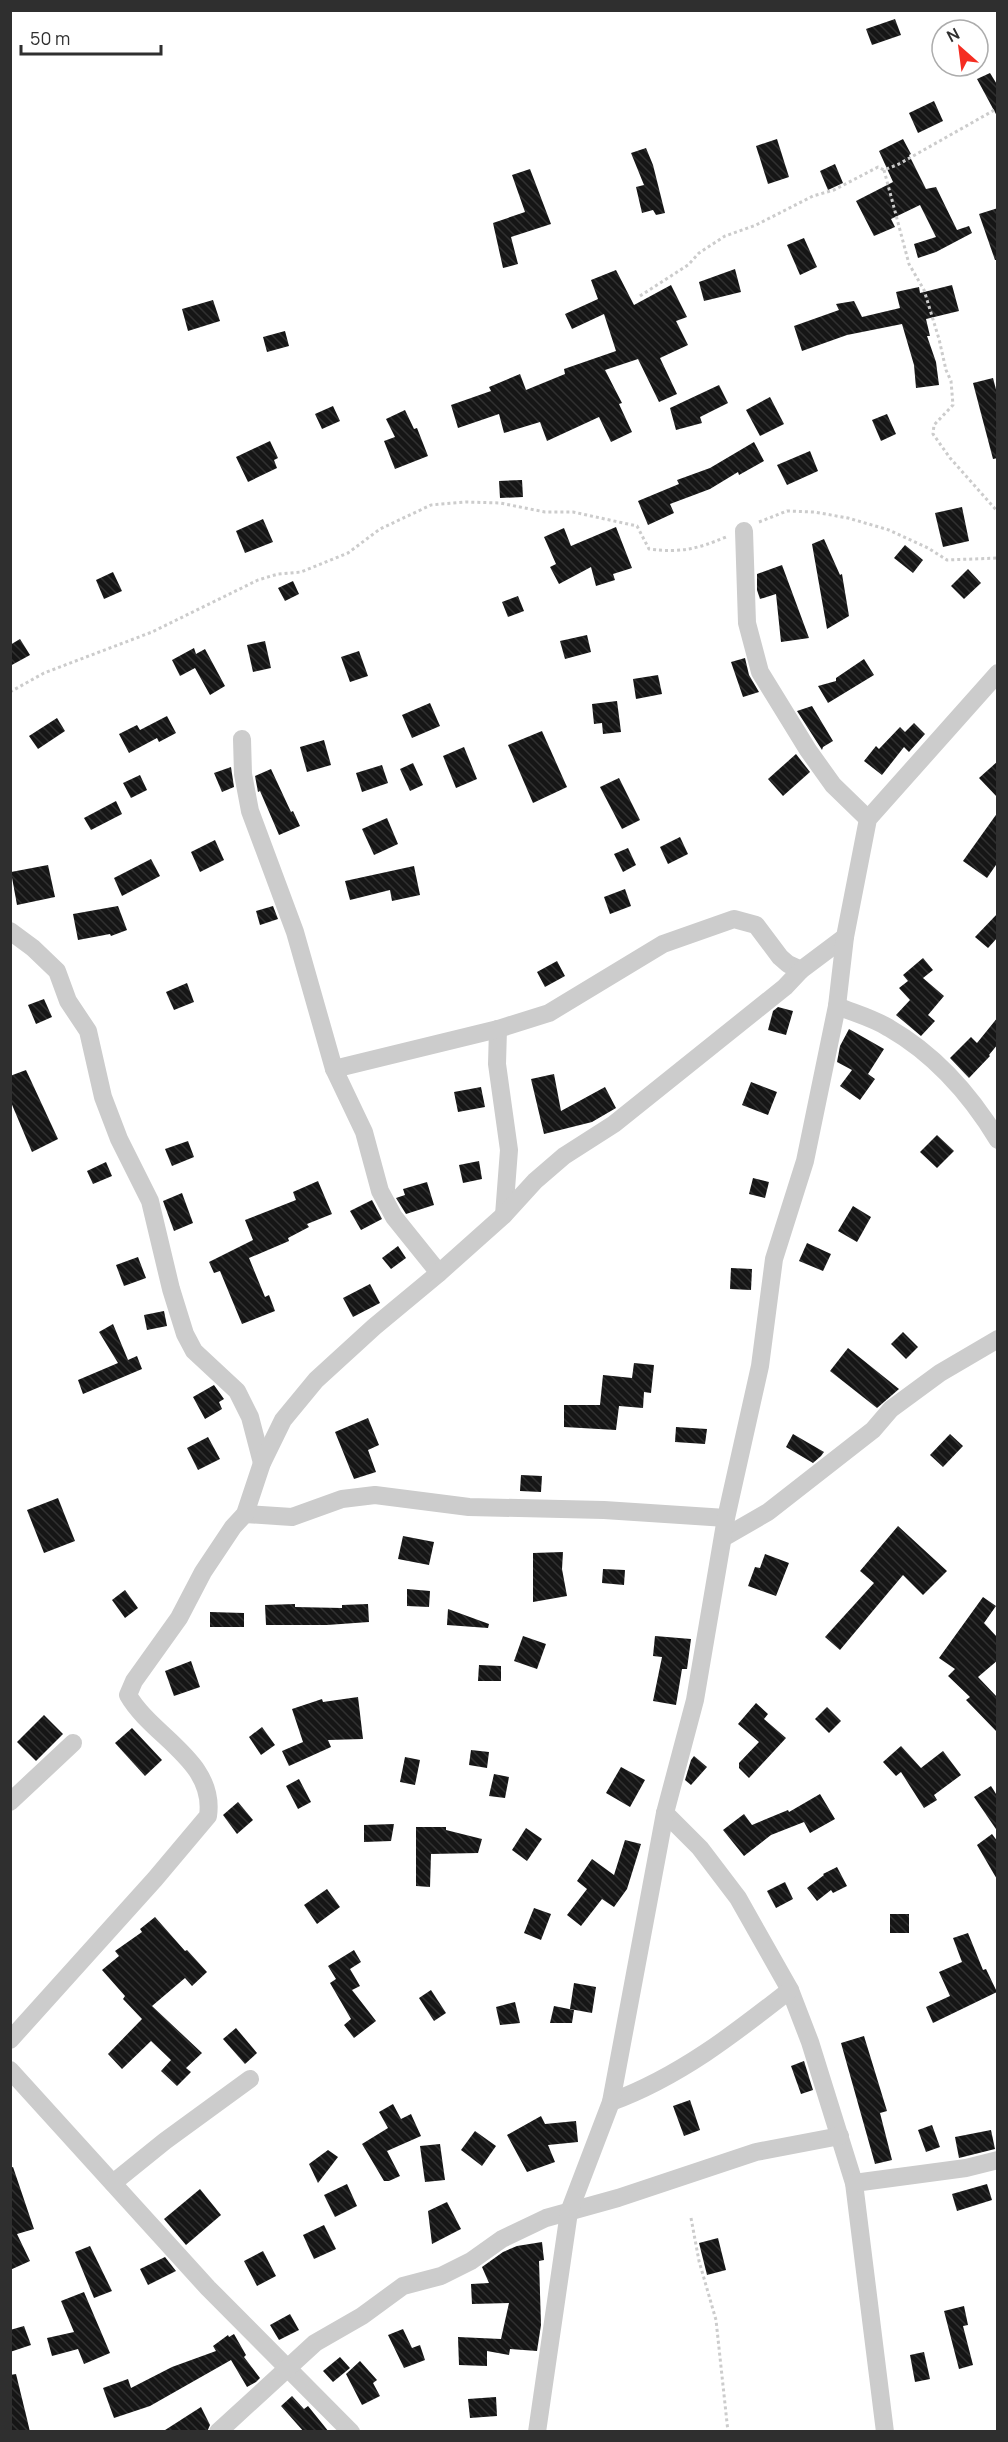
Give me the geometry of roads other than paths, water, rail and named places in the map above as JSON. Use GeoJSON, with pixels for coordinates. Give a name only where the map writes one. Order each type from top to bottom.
{"type":"FeatureCollection","features":[{"type":"Feature","properties":{"kind":"street"},"geometry":{"type":"LineString","coordinates":[[744,531],[747,623],[760,672],[833,786],[868,819]]}},
{"type":"Feature","properties":{"kind":"street"},"geometry":{"type":"LineString","coordinates":[[537,2432],[569,2212],[611,2102],[665,1813],[695,1700],[726,1518],[760,1366],[774,1259],[805,1161],[837,1006],[844,937],[868,819],[998,673]]}},
{"type":"Feature","properties":{"kind":"street"},"geometry":{"type":"LineString","coordinates":[[242,739],[243,774],[250,811],[298,943],[334,1069],[364,1132],[380,1191],[394,1217],[439,1273]]}},
{"type":"Feature","properties":{"kind":"street"},"geometry":{"type":"LineString","coordinates":[[334,1069],[498,1029],[549,1013],[663,944],[734,919],[756,925],[780,957],[801,970]]}},
{"type":"Feature","properties":{"kind":"street"},"geometry":{"type":"LineString","coordinates":[[10,931],[33,948],[57,971],[68,1001],[88,1031],[103,1096],[119,1139],[150,1200],[184,1334],[194,1350],[237,1391],[250,1417],[262,1463]]}},
{"type":"Feature","properties":{"kind":"street"},"geometry":{"type":"LineString","coordinates":[[10,2040],[208,1816],[210,1802],[206,1785],[196,1768],[136,1709],[128,1695],[134,1681],[179,1618],[209,1563],[233,1527],[245,1514],[262,1463],[283,1420],[316,1380],[504,1215],[535,1181],[564,1156],[614,1124],[648,1098],[844,937]]}},
{"type":"Feature","properties":{"kind":"street"},"geometry":{"type":"LineString","coordinates":[[837,1006],[887,1026],[913,1043],[951,1074],[998,1140]]}},
{"type":"Feature","properties":{"kind":"street"},"geometry":{"type":"LineString","coordinates":[[498,1029],[497,1064],[509,1150],[504,1215]]}},
{"type":"Feature","properties":{"kind":"street"},"geometry":{"type":"LineString","coordinates":[[723,1538],[768,1512],[873,1430],[891,1409],[940,1373],[998,1339]]}},
{"type":"Feature","properties":{"kind":"street"},"geometry":{"type":"LineString","coordinates":[[245,1514],[292,1517],[342,1499],[375,1495],[469,1507],[604,1510],[726,1518]]}},
{"type":"Feature","properties":{"kind":"street"},"geometry":{"type":"LineString","coordinates":[[10,1802],[73,1743]]}},
{"type":"Feature","properties":{"kind":"street"},"geometry":{"type":"LineString","coordinates":[[665,1813],[700,1848],[738,1898],[790,1990],[810,2042],[854,2183],[885,2432]]}},
{"type":"Feature","properties":{"kind":"street"},"geometry":{"type":"LineString","coordinates":[[611,2102],[645,2089],[697,2059],[790,1990]]}},
{"type":"Feature","properties":{"kind":"street"},"geometry":{"type":"LineString","coordinates":[[10,2070],[208,2288],[351,2432]]}},
{"type":"Feature","properties":{"kind":"street"},"geometry":{"type":"LineString","coordinates":[[113,2183],[165,2141],[250,2079]]}},
{"type":"Feature","properties":{"kind":"street"},"geometry":{"type":"LineString","coordinates":[[218,2432],[315,2343],[362,2316],[403,2286],[441,2276],[471,2260],[502,2239],[546,2218],[756,2152],[840,2136]]}},
{"type":"Feature","properties":{"kind":"street"},"geometry":{"type":"LineString","coordinates":[[854,2183],[966,2168],[998,2160]]}}]}
